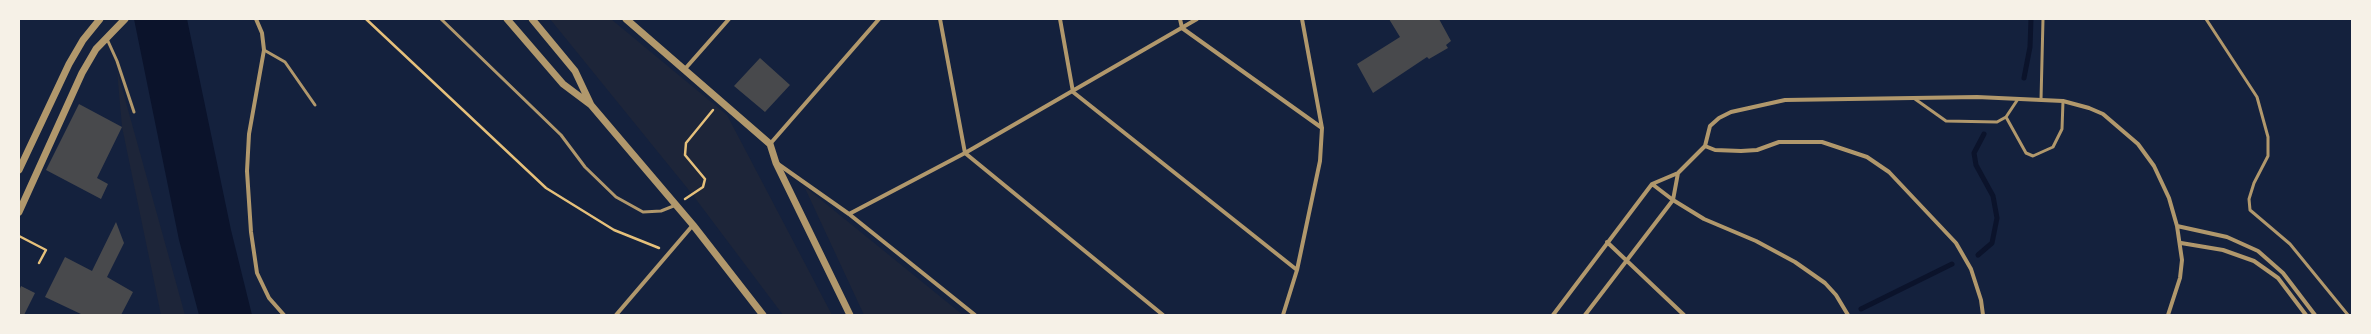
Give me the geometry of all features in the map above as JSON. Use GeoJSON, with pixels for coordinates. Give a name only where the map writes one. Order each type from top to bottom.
{"type":"FeatureCollection","features":[{"type":"Feature","properties":{"kind":"street"},"geometry":{"type":"LineString","coordinates":[[19,170],[69,64],[83,40],[100,19]]}},
{"type":"Feature","properties":{"kind":"street"},"geometry":{"type":"LineString","coordinates":[[19,212],[82,73],[107,37],[125,19]]}},
{"type":"Feature","properties":{"kind":"street"},"geometry":{"type":"LineString","coordinates":[[256,19],[262,33],[264,50],[249,134],[247,171],[251,232],[257,273],[269,298],[284,315]]}},
{"type":"Feature","properties":{"kind":"street"},"geometry":{"type":"LineString","coordinates":[[507,19],[563,84],[591,105],[693,225],[761,314]]}},
{"type":"Feature","properties":{"kind":"street"},"geometry":{"type":"LineString","coordinates":[[532,19],[575,70],[591,105]]}},
{"type":"Feature","properties":{"kind":"street"},"geometry":{"type":"LineString","coordinates":[[626,19],[770,144],[776,163],[850,315]]}},
{"type":"Feature","properties":{"kind":"street"},"geometry":{"type":"LineString","coordinates":[[684,70],[729,19]]}},
{"type":"Feature","properties":{"kind":"street"},"geometry":{"type":"LineString","coordinates":[[770,144],[879,19]]}},
{"type":"Feature","properties":{"kind":"street"},"geometry":{"type":"LineString","coordinates":[[940,19],[965,153],[1163,315]]}},
{"type":"Feature","properties":{"kind":"street"},"geometry":{"type":"LineString","coordinates":[[1060,19],[1073,92],[1297,270]]}},
{"type":"Feature","properties":{"kind":"street"},"geometry":{"type":"LineString","coordinates":[[1180,19],[1182,28],[1322,128]]}},
{"type":"Feature","properties":{"kind":"street"},"geometry":{"type":"LineString","coordinates":[[849,214],[965,153],[1197,19]]}},
{"type":"Feature","properties":{"kind":"street"},"geometry":{"type":"LineString","coordinates":[[1283,315],[1297,270],[1320,161],[1322,128],[1302,19]]}},
{"type":"Feature","properties":{"kind":"street"},"geometry":{"type":"LineString","coordinates":[[1553,315],[1652,184],[1678,173],[1705,146],[1710,126],[1719,118],[1731,112],[1758,105],[1791,100],[1913,98],[2018,98],[2063,101],[2089,108],[2103,114],[2138,144],[2154,166],[2169,198],[2178,226],[2182,260],[2180,278],[2168,315]]}},
{"type":"Feature","properties":{"kind":"street"},"geometry":{"type":"LineString","coordinates":[[1705,146],[1715,150],[1741,151],[1757,150],[1779,142],[1822,142],[1867,156],[1889,172],[1956,243],[1971,269],[1981,300],[1983,315]]}},
{"type":"Feature","properties":{"kind":"street"},"geometry":{"type":"LineString","coordinates":[[776,163],[849,214],[975,315]]}},
{"type":"Feature","properties":{"kind":"street"},"geometry":{"type":"LineString","coordinates":[[1585,315],[1673,200],[1678,173]]}},
{"type":"Feature","properties":{"kind":"street"},"geometry":{"type":"LineString","coordinates":[[1652,184],[1673,200],[1704,219],[1756,241],[1795,262],[1825,283],[1836,295],[1848,315]]}},
{"type":"Feature","properties":{"kind":"street"},"geometry":{"type":"LineString","coordinates":[[617,314],[693,225]]}},
{"type":"Feature","properties":{"kind":"street"},"geometry":{"type":"LineString","coordinates":[[2178,226],[2227,237],[2258,251],[2283,273],[2315,315]]}},
{"type":"Feature","properties":{"kind":"street"},"geometry":{"type":"LineString","coordinates":[[1607,242],[1684,315]]}},
{"type":"Feature","properties":{"kind":"street"},"geometry":{"type":"LineString","coordinates":[[2181,243],[2223,250],[2254,261],[2278,278],[2306,315]]}},
{"type":"Feature","properties":{"kind":"lane"},"geometry":{"type":"LineString","coordinates":[[441,19],[562,135],[586,167],[616,197],[643,212],[661,211],[676,205]]}},
{"type":"Feature","properties":{"kind":"lane"},"geometry":{"type":"LineString","coordinates":[[2041,100],[2043,19]]}},
{"type":"Feature","properties":{"kind":"lane"},"geometry":{"type":"LineString","coordinates":[[2206,19],[2257,96],[2268,137],[2268,156],[2254,183],[2249,199],[2250,210],[2290,244],[2348,315]]}},
{"type":"Feature","properties":{"kind":"lane"},"geometry":{"type":"LineString","coordinates":[[107,37],[117,61],[134,112]]}},
{"type":"Feature","properties":{"kind":"lane"},"geometry":{"type":"LineString","coordinates":[[264,50],[285,62],[315,105]]}},
{"type":"Feature","properties":{"kind":"lane"},"geometry":{"type":"LineString","coordinates":[[1913,98],[1946,121],[1997,122],[2006,117],[2018,98]]}},
{"type":"Feature","properties":{"kind":"lane"},"geometry":{"type":"LineString","coordinates":[[2006,117],[2026,153],[2033,156],[2053,147],[2062,129],[2063,101]]}},
{"type":"Feature","properties":{"kind":"path"},"geometry":{"type":"LineString","coordinates":[[366,19],[546,188],[614,230],[670,252]]}},
{"type":"Feature","properties":{"kind":"path"},"geometry":{"type":"LineString","coordinates":[[676,205],[703,187],[705,183],[703,175],[685,156],[686,144],[721,101]]}},
{"type":"Feature","properties":{"kind":"path"},"geometry":{"type":"LineString","coordinates":[[19,236],[46,250],[39,263]]}},
{"type":"Feature","properties":{"kind":"shaded area"},"geometry":{"type":"Polygon","coordinates":[[[134,19],[187,19],[231,230],[252,315],[199,315],[179,240],[134,19]]]}},
{"type":"Feature","properties":{"kind":"shaded area"},"geometry":{"type":"Polygon","coordinates":[[[550,19],[611,19],[727,115],[832,315],[783,315],[692,194],[550,19]]]}},
{"type":"Feature","properties":{"kind":"shaded area"},"geometry":{"type":"Polygon","coordinates":[[[117,70],[185,315],[161,315],[122,127],[117,70]]]}},
{"type":"Feature","properties":{"kind":"shaded area"},"geometry":{"type":"Polygon","coordinates":[[[804,186],[963,315],[864,315],[804,186]]]}},
{"type":"Feature","properties":{"kind":"building"},"geometry":{"type":"Polygon","coordinates":[[[1389,19],[1439,19],[1451,41],[1446,45],[1448,48],[1429,59],[1427,57],[1373,93],[1357,64],[1400,37],[1389,19]]]}},
{"type":"Feature","properties":{"kind":"building"},"geometry":{"type":"Polygon","coordinates":[[[760,58],[790,85],[765,112],[734,86],[760,58]]]}},
{"type":"Feature","properties":{"kind":"building"},"geometry":{"type":"Polygon","coordinates":[[[79,104],[122,127],[97,178],[108,184],[101,199],[46,170],[79,104]]]}},
{"type":"Feature","properties":{"kind":"building"},"geometry":{"type":"Polygon","coordinates":[[[116,222],[124,243],[107,277],[133,292],[121,315],[83,315],[45,297],[65,257],[92,271],[116,222]]]}},
{"type":"Feature","properties":{"kind":"building"},"geometry":{"type":"Polygon","coordinates":[[[21,286],[35,293],[24,315],[19,315],[19,291],[21,286]]]}},
{"type":"Feature","properties":{"kind":"waterway"},"geometry":{"type":"LineString","coordinates":[[2024,78],[2030,47],[2031,19]]}},
{"type":"Feature","properties":{"kind":"waterway"},"geometry":{"type":"LineString","coordinates":[[1978,255],[1992,243],[1997,218],[1993,196],[1976,165],[1974,153],[1984,134]]}},
{"type":"Feature","properties":{"kind":"waterway"},"geometry":{"type":"LineString","coordinates":[[1861,309],[1952,264]]}}]}
